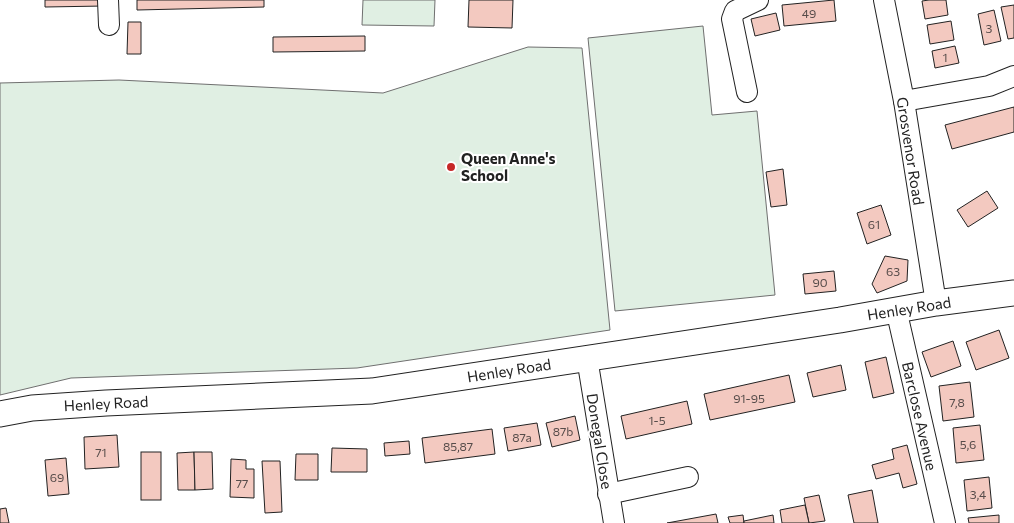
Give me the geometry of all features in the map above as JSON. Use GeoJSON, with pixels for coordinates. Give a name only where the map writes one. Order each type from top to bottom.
{"type":"FeatureCollection","features":[{"type":"Feature","properties":{"kind":"main road","name":"Henley Road"},"geometry":{"type":"LineString","coordinates":[[0,414],[32,408],[106,403],[372,391],[840,320],[896,309],[1014,293]]}},
{"type":"Feature","properties":{"kind":"street"},"geometry":{"type":"LineString","coordinates":[[108,0],[109,25]]}},
{"type":"Feature","properties":{"kind":"street"},"geometry":{"type":"LineString","coordinates":[[747,92],[732,19],[735,11],[758,0]]}},
{"type":"Feature","properties":{"kind":"street","name":"Grosvenor Road"},"geometry":{"type":"LineString","coordinates":[[884,0],[904,101],[936,303]]}},
{"type":"Feature","properties":{"kind":"street"},"geometry":{"type":"LineString","coordinates":[[904,101],[989,86],[1014,76]]}},
{"type":"Feature","properties":{"kind":"street","name":"Barclose Avenue"},"geometry":{"type":"LineString","coordinates":[[896,309],[945,523]]}},
{"type":"Feature","properties":{"kind":"street","name":"Donegal Close"},"geometry":{"type":"LineString","coordinates":[[587,358],[614,523]]}},
{"type":"Feature","properties":{"kind":"street"},"geometry":{"type":"LineString","coordinates":[[608,494],[688,477]]}},
{"type":"Feature","properties":{"kind":"green space"},"geometry":{"type":"Polygon","coordinates":[[[363,0],[435,0],[434,26],[362,25],[363,0]]]}},
{"type":"Feature","properties":{"kind":"green space"},"geometry":{"type":"Polygon","coordinates":[[[703,26],[712,115],[757,111],[775,295],[615,311],[588,38],[703,26]]]}},
{"type":"Feature","properties":{"kind":"green space"},"geometry":{"type":"Polygon","coordinates":[[[528,47],[582,48],[610,330],[357,368],[71,378],[0,395],[0,83],[119,80],[383,93],[528,47]]]}},
{"type":"Feature","properties":{"kind":"building"},"geometry":{"type":"Polygon","coordinates":[[[45,0],[103,0],[104,6],[45,7],[45,0]]]}},
{"type":"Feature","properties":{"kind":"building"},"geometry":{"type":"Polygon","coordinates":[[[137,0],[264,0],[264,7],[137,10],[137,0]]]}},
{"type":"Feature","properties":{"kind":"building"},"geometry":{"type":"Polygon","coordinates":[[[469,0],[513,0],[512,28],[468,27],[469,0]]]}},
{"type":"Feature","properties":{"kind":"building"},"geometry":{"type":"Polygon","coordinates":[[[834,0],[836,21],[784,26],[782,5],[834,0]]]}},
{"type":"Feature","properties":{"kind":"building"},"geometry":{"type":"Polygon","coordinates":[[[946,0],[948,15],[925,19],[922,1],[946,0]]]}},
{"type":"Feature","properties":{"kind":"building"},"geometry":{"type":"Polygon","coordinates":[[[1014,5],[1014,38],[1008,39],[1001,7],[1014,5]]]}},
{"type":"Feature","properties":{"kind":"building"},"geometry":{"type":"Polygon","coordinates":[[[994,10],[1001,41],[984,45],[978,14],[994,10]]]}},
{"type":"Feature","properties":{"kind":"building"},"geometry":{"type":"Polygon","coordinates":[[[776,13],[780,30],[755,36],[751,19],[776,13]]]}},
{"type":"Feature","properties":{"kind":"building"},"geometry":{"type":"Polygon","coordinates":[[[951,21],[954,40],[930,44],[927,25],[951,21]]]}},
{"type":"Feature","properties":{"kind":"building"},"geometry":{"type":"Polygon","coordinates":[[[128,22],[141,22],[141,54],[127,54],[128,22]]]}},
{"type":"Feature","properties":{"kind":"building"},"geometry":{"type":"Polygon","coordinates":[[[365,36],[365,51],[273,52],[273,37],[365,36]]]}},
{"type":"Feature","properties":{"kind":"building"},"geometry":{"type":"Polygon","coordinates":[[[955,46],[959,63],[935,68],[932,51],[955,46]]]}},
{"type":"Feature","properties":{"kind":"building"},"geometry":{"type":"Polygon","coordinates":[[[1014,107],[1014,132],[952,149],[945,125],[1014,107]]]}},
{"type":"Feature","properties":{"kind":"building"},"geometry":{"type":"Polygon","coordinates":[[[783,169],[787,205],[771,207],[766,172],[783,169]]]}},
{"type":"Feature","properties":{"kind":"building"},"geometry":{"type":"Polygon","coordinates":[[[987,191],[998,208],[968,227],[957,210],[987,191]]]}},
{"type":"Feature","properties":{"kind":"building"},"geometry":{"type":"Polygon","coordinates":[[[881,205],[891,235],[867,244],[857,213],[881,205]]]}},
{"type":"Feature","properties":{"kind":"building"},"geometry":{"type":"Polygon","coordinates":[[[885,256],[908,260],[907,281],[877,293],[872,284],[885,256]]]}},
{"type":"Feature","properties":{"kind":"building"},"geometry":{"type":"Polygon","coordinates":[[[834,271],[836,291],[805,294],[803,274],[834,271]]]}},
{"type":"Feature","properties":{"kind":"building"},"geometry":{"type":"Polygon","coordinates":[[[999,330],[1009,358],[976,370],[966,342],[999,330]]]}},
{"type":"Feature","properties":{"kind":"building"},"geometry":{"type":"Polygon","coordinates":[[[953,341],[961,366],[931,377],[922,352],[953,341]]]}},
{"type":"Feature","properties":{"kind":"building"},"geometry":{"type":"Polygon","coordinates":[[[886,357],[894,393],[873,398],[865,362],[886,357]]]}},
{"type":"Feature","properties":{"kind":"building"},"geometry":{"type":"Polygon","coordinates":[[[841,365],[846,390],[813,397],[807,373],[841,365]]]}},
{"type":"Feature","properties":{"kind":"building"},"geometry":{"type":"Polygon","coordinates":[[[789,375],[795,402],[710,420],[704,394],[789,375]]]}},
{"type":"Feature","properties":{"kind":"building"},"geometry":{"type":"Polygon","coordinates":[[[970,382],[974,417],[943,421],[939,386],[970,382]]]}},
{"type":"Feature","properties":{"kind":"building"},"geometry":{"type":"Polygon","coordinates":[[[687,401],[692,424],[626,439],[621,416],[687,401]]]}},
{"type":"Feature","properties":{"kind":"building"},"geometry":{"type":"Polygon","coordinates":[[[575,416],[580,440],[552,447],[546,423],[575,416]]]}},
{"type":"Feature","properties":{"kind":"building"},"geometry":{"type":"Polygon","coordinates":[[[537,423],[541,445],[508,451],[504,428],[537,423]]]}},
{"type":"Feature","properties":{"kind":"building"},"geometry":{"type":"Polygon","coordinates":[[[980,425],[984,460],[956,463],[953,428],[980,425]]]}},
{"type":"Feature","properties":{"kind":"building"},"geometry":{"type":"Polygon","coordinates":[[[492,429],[495,454],[425,463],[422,438],[492,429]]]}},
{"type":"Feature","properties":{"kind":"building"},"geometry":{"type":"Polygon","coordinates":[[[117,435],[119,467],[85,469],[84,437],[117,435]]]}},
{"type":"Feature","properties":{"kind":"building"},"geometry":{"type":"Polygon","coordinates":[[[409,441],[410,454],[385,456],[384,443],[409,441]]]}},
{"type":"Feature","properties":{"kind":"building"},"geometry":{"type":"Polygon","coordinates":[[[907,445],[917,484],[903,488],[899,473],[876,479],[872,465],[894,459],[892,449],[907,445]]]}},
{"type":"Feature","properties":{"kind":"building"},"geometry":{"type":"Polygon","coordinates":[[[332,448],[367,449],[367,472],[331,472],[332,448]]]}},
{"type":"Feature","properties":{"kind":"building"},"geometry":{"type":"Polygon","coordinates":[[[141,452],[161,452],[161,500],[141,500],[141,452]]]}},
{"type":"Feature","properties":{"kind":"building"},"geometry":{"type":"Polygon","coordinates":[[[194,452],[195,490],[178,490],[177,453],[194,452]]]}},
{"type":"Feature","properties":{"kind":"building"},"geometry":{"type":"Polygon","coordinates":[[[194,452],[212,452],[213,489],[195,490],[194,452]]]}},
{"type":"Feature","properties":{"kind":"building"},"geometry":{"type":"Polygon","coordinates":[[[296,454],[318,454],[318,480],[295,480],[296,454]]]}},
{"type":"Feature","properties":{"kind":"building"},"geometry":{"type":"Polygon","coordinates":[[[66,458],[69,494],[48,496],[45,460],[66,458]]]}},
{"type":"Feature","properties":{"kind":"building"},"geometry":{"type":"Polygon","coordinates":[[[231,459],[246,460],[246,469],[254,469],[254,498],[230,497],[231,459]]]}},
{"type":"Feature","properties":{"kind":"building"},"geometry":{"type":"Polygon","coordinates":[[[262,461],[280,461],[282,512],[265,513],[262,461]]]}},
{"type":"Feature","properties":{"kind":"building"},"geometry":{"type":"Polygon","coordinates":[[[989,477],[992,508],[967,511],[964,480],[989,477]]]}},
{"type":"Feature","properties":{"kind":"building"},"geometry":{"type":"Polygon","coordinates":[[[872,490],[878,523],[854,523],[848,495],[872,490]]]}},
{"type":"Feature","properties":{"kind":"building"},"geometry":{"type":"Polygon","coordinates":[[[819,495],[825,521],[809,523],[804,498],[819,495]]]}},
{"type":"Feature","properties":{"kind":"building"},"geometry":{"type":"Polygon","coordinates":[[[805,505],[809,523],[782,523],[780,510],[805,505]]]}},
{"type":"Feature","properties":{"kind":"building"},"geometry":{"type":"Polygon","coordinates":[[[6,508],[9,523],[0,523],[0,509],[6,508]]]}},
{"type":"Feature","properties":{"kind":"building"},"geometry":{"type":"Polygon","coordinates":[[[716,514],[718,523],[667,523],[716,514]]]}},
{"type":"Feature","properties":{"kind":"building"},"geometry":{"type":"Polygon","coordinates":[[[743,515],[744,523],[730,523],[728,517],[743,515]]]}},
{"type":"Feature","properties":{"kind":"building"},"geometry":{"type":"Polygon","coordinates":[[[773,515],[774,523],[744,523],[744,521],[773,515]]]}},
{"type":"Feature","properties":{"kind":"building"},"geometry":{"type":"Polygon","coordinates":[[[999,515],[999,523],[969,523],[968,518],[999,515]]]}},
{"type":"Feature","properties":{"kind":"place","name":"Queen Anne's School"},"geometry":{"type":"Point","coordinates":[451,167]}}]}
